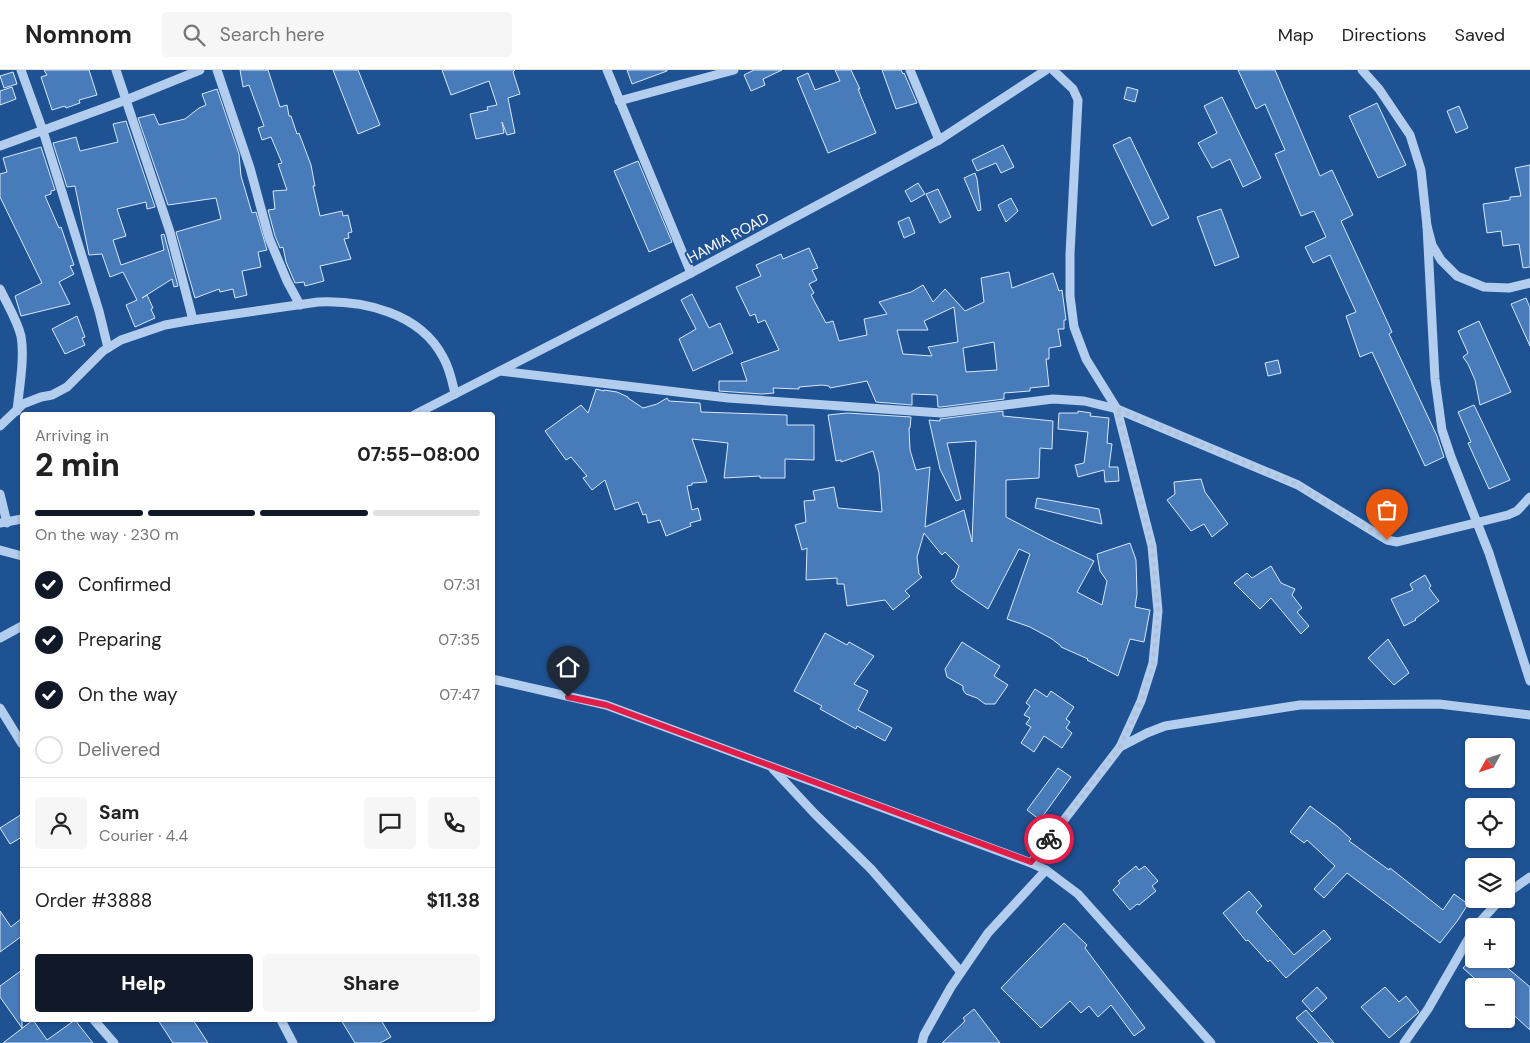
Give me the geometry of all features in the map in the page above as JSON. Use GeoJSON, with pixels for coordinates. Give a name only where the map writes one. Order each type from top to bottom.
{"type":"FeatureCollection","features":[{"type":"Feature","properties":{"kind":"street"},"geometry":{"type":"LineString","coordinates":[[21,70],[43,131],[99,311],[108,348]]}},
{"type":"Feature","properties":{"kind":"street"},"geometry":{"type":"LineString","coordinates":[[116,70],[176,250],[193,320]]}},
{"type":"Feature","properties":{"kind":"street"},"geometry":{"type":"LineString","coordinates":[[0,146],[126,100],[200,70]]}},
{"type":"Feature","properties":{"kind":"street"},"geometry":{"type":"LineString","coordinates":[[217,70],[250,168],[269,238],[283,273],[300,305]]}},
{"type":"Feature","properties":{"kind":"street"},"geometry":{"type":"LineString","coordinates":[[608,70],[619,101],[691,273]]}},
{"type":"Feature","properties":{"kind":"street"},"geometry":{"type":"LineString","coordinates":[[619,101],[734,70]]}},
{"type":"Feature","properties":{"kind":"street"},"geometry":{"type":"LineString","coordinates":[[910,70],[939,140]]}},
{"type":"Feature","properties":{"kind":"street","name":"HAMIA ROAD"},"geometry":{"type":"LineString","coordinates":[[420,412],[691,273],[939,140],[1046,70]]}},
{"type":"Feature","properties":{"kind":"street"},"geometry":{"type":"LineString","coordinates":[[1031,862],[1120,747],[1141,701],[1153,664],[1158,611],[1152,546],[1117,409],[1086,360],[1074,327],[1070,296],[1070,254],[1078,100],[1073,89],[1053,70]]}},
{"type":"Feature","properties":{"kind":"street"},"geometry":{"type":"LineString","coordinates":[[1362,70],[1379,89],[1410,135],[1421,170],[1427,226],[1437,404],[1442,430],[1489,553],[1530,681]]}},
{"type":"Feature","properties":{"kind":"street"},"geometry":{"type":"LineString","coordinates":[[1427,226],[1432,245],[1441,260],[1457,276],[1484,288],[1509,288],[1530,283]]}},
{"type":"Feature","properties":{"kind":"street"},"geometry":{"type":"LineString","coordinates":[[0,289],[21,337],[17,411]]}},
{"type":"Feature","properties":{"kind":"street"},"geometry":{"type":"LineString","coordinates":[[0,426],[23,404],[60,392],[108,348],[121,340],[141,332],[193,320],[318,302],[338,301],[362,304],[391,313],[424,332],[443,355],[450,370],[455,394]]}},
{"type":"Feature","properties":{"kind":"street"},"geometry":{"type":"LineString","coordinates":[[500,371],[728,398],[941,413],[1053,399],[1084,401],[1117,409],[1298,485],[1387,540],[1398,542],[1508,515],[1517,511],[1530,498]]}},
{"type":"Feature","properties":{"kind":"street"},"geometry":{"type":"LineString","coordinates":[[0,494],[4,523],[20,519]]}},
{"type":"Feature","properties":{"kind":"street"},"geometry":{"type":"LineString","coordinates":[[0,550],[20,555]]}},
{"type":"Feature","properties":{"kind":"street"},"geometry":{"type":"LineString","coordinates":[[0,638],[20,627]]}},
{"type":"Feature","properties":{"kind":"street"},"geometry":{"type":"LineString","coordinates":[[495,680],[606,705],[772,768],[1031,862],[1046,870],[1078,894],[1211,1043]]}},
{"type":"Feature","properties":{"kind":"street"},"geometry":{"type":"LineString","coordinates":[[1120,747],[1165,726],[1300,705],[1439,704],[1530,715]]}},
{"type":"Feature","properties":{"kind":"street"},"geometry":{"type":"LineString","coordinates":[[0,708],[20,741]]}},
{"type":"Feature","properties":{"kind":"street"},"geometry":{"type":"LineString","coordinates":[[772,768],[871,869],[961,972]]}},
{"type":"Feature","properties":{"kind":"street"},"geometry":{"type":"LineString","coordinates":[[922,1043],[924,1035],[961,972],[988,933],[1046,870]]}},
{"type":"Feature","properties":{"kind":"street"},"geometry":{"type":"LineString","coordinates":[[1515,888],[1530,877]]}},
{"type":"Feature","properties":{"kind":"street"},"geometry":{"type":"LineString","coordinates":[[1484,918],[1493,908]]}},
{"type":"Feature","properties":{"kind":"street"},"geometry":{"type":"LineString","coordinates":[[1404,1043],[1428,1009],[1465,945]]}},
{"type":"Feature","properties":{"kind":"street"},"geometry":{"type":"LineString","coordinates":[[96,1022],[114,1043]]}},
{"type":"Feature","properties":{"kind":"street"},"geometry":{"type":"LineString","coordinates":[[282,1022],[292,1043]]}},
{"type":"Feature","properties":{"kind":"building"},"geometry":{"type":"Polygon","coordinates":[[[44,70],[89,70],[97,95],[79,100],[80,103],[66,108],[65,106],[52,110],[41,77],[47,75],[44,70]]]}},
{"type":"Feature","properties":{"kind":"building"},"geometry":{"type":"Polygon","coordinates":[[[240,70],[268,70],[280,107],[287,105],[289,116],[291,116],[297,134],[299,133],[311,165],[315,186],[313,186],[320,216],[342,211],[343,216],[348,215],[352,232],[348,233],[349,238],[344,239],[351,259],[320,266],[324,281],[305,286],[304,282],[295,283],[286,262],[283,247],[280,248],[275,236],[268,210],[275,209],[273,191],[287,190],[278,164],[282,163],[271,137],[262,140],[258,128],[264,126],[249,85],[243,87],[240,70]]]}},
{"type":"Feature","properties":{"kind":"building"},"geometry":{"type":"Polygon","coordinates":[[[333,70],[358,70],[380,125],[358,134],[333,70]]]}},
{"type":"Feature","properties":{"kind":"building"},"geometry":{"type":"Polygon","coordinates":[[[442,70],[515,70],[513,72],[520,94],[508,98],[515,133],[507,135],[502,122],[504,133],[476,139],[470,114],[488,110],[487,107],[497,105],[489,81],[451,95],[442,70]]]}},
{"type":"Feature","properties":{"kind":"building"},"geometry":{"type":"Polygon","coordinates":[[[627,70],[667,70],[667,71],[632,84],[627,70]]]}},
{"type":"Feature","properties":{"kind":"building"},"geometry":{"type":"Polygon","coordinates":[[[754,70],[782,70],[763,79],[765,85],[751,91],[744,75],[754,70]]]}},
{"type":"Feature","properties":{"kind":"building"},"geometry":{"type":"Polygon","coordinates":[[[835,70],[851,70],[876,133],[828,153],[797,78],[808,73],[815,90],[840,81],[835,70]]]}},
{"type":"Feature","properties":{"kind":"building"},"geometry":{"type":"Polygon","coordinates":[[[882,70],[901,70],[917,103],[896,109],[882,70]]]}},
{"type":"Feature","properties":{"kind":"building"},"geometry":{"type":"Polygon","coordinates":[[[1238,70],[1275,70],[1320,176],[1332,170],[1353,215],[1341,221],[1392,332],[1389,334],[1437,436],[1444,457],[1425,466],[1372,352],[1360,357],[1346,316],[1356,312],[1330,255],[1313,263],[1305,247],[1326,237],[1314,211],[1301,216],[1275,154],[1285,150],[1265,104],[1256,109],[1238,70]]]}},
{"type":"Feature","properties":{"kind":"building"},"geometry":{"type":"Polygon","coordinates":[[[13,72],[17,84],[4,88],[0,76],[13,72]]]}},
{"type":"Feature","properties":{"kind":"building"},"geometry":{"type":"Polygon","coordinates":[[[12,87],[16,99],[0,105],[0,91],[12,87]]]}},
{"type":"Feature","properties":{"kind":"building"},"geometry":{"type":"Polygon","coordinates":[[[1127,87],[1138,90],[1135,102],[1124,99],[1127,87]]]}},
{"type":"Feature","properties":{"kind":"building"},"geometry":{"type":"Polygon","coordinates":[[[217,89],[239,154],[241,176],[252,213],[256,212],[267,250],[258,252],[261,267],[242,271],[247,295],[235,298],[233,289],[220,292],[219,289],[195,298],[176,232],[221,219],[216,198],[168,205],[138,118],[154,114],[159,125],[185,119],[206,105],[202,94],[217,89]]]}},
{"type":"Feature","properties":{"kind":"building"},"geometry":{"type":"Polygon","coordinates":[[[1222,97],[1261,178],[1243,187],[1230,159],[1212,168],[1198,143],[1217,133],[1204,106],[1222,97]]]}},
{"type":"Feature","properties":{"kind":"building"},"geometry":{"type":"Polygon","coordinates":[[[1377,103],[1406,165],[1378,178],[1349,116],[1377,103]]]}},
{"type":"Feature","properties":{"kind":"building"},"geometry":{"type":"Polygon","coordinates":[[[1459,106],[1468,128],[1456,133],[1447,111],[1459,106]]]}},
{"type":"Feature","properties":{"kind":"building"},"geometry":{"type":"Polygon","coordinates":[[[126,121],[155,207],[147,209],[146,202],[117,209],[126,236],[113,240],[121,265],[164,250],[161,235],[164,234],[178,286],[174,287],[172,279],[142,298],[147,295],[155,318],[135,327],[126,305],[137,300],[123,272],[110,277],[102,254],[89,255],[75,186],[67,187],[53,143],[76,137],[80,151],[118,142],[113,124],[126,121]]]}},
{"type":"Feature","properties":{"kind":"building"},"geometry":{"type":"Polygon","coordinates":[[[1130,137],[1169,218],[1152,226],[1113,145],[1130,137]]]}},
{"type":"Feature","properties":{"kind":"building"},"geometry":{"type":"Polygon","coordinates":[[[1003,145],[1014,167],[1001,173],[996,163],[977,171],[972,160],[1003,145]]]}},
{"type":"Feature","properties":{"kind":"building"},"geometry":{"type":"Polygon","coordinates":[[[41,147],[55,190],[45,196],[59,228],[61,227],[74,265],[70,266],[74,274],[59,282],[70,304],[21,316],[15,296],[42,283],[0,197],[0,174],[7,172],[3,158],[41,147]]]}},
{"type":"Feature","properties":{"kind":"building"},"geometry":{"type":"Polygon","coordinates":[[[638,161],[672,242],[649,252],[614,171],[638,161]]]}},
{"type":"Feature","properties":{"kind":"building"},"geometry":{"type":"Polygon","coordinates":[[[1530,165],[1530,267],[1523,268],[1519,244],[1503,246],[1501,231],[1487,233],[1483,204],[1510,200],[1510,197],[1521,196],[1515,168],[1530,165]]]}},
{"type":"Feature","properties":{"kind":"building"},"geometry":{"type":"Polygon","coordinates":[[[975,173],[981,210],[978,211],[964,178],[975,173]]]}},
{"type":"Feature","properties":{"kind":"building"},"geometry":{"type":"Polygon","coordinates":[[[918,183],[925,194],[911,202],[905,191],[918,183]]]}},
{"type":"Feature","properties":{"kind":"building"},"geometry":{"type":"Polygon","coordinates":[[[938,189],[951,217],[940,223],[926,194],[938,189]]]}},
{"type":"Feature","properties":{"kind":"building"},"geometry":{"type":"Polygon","coordinates":[[[1011,198],[1018,211],[1006,222],[998,205],[1011,198]]]}},
{"type":"Feature","properties":{"kind":"building"},"geometry":{"type":"Polygon","coordinates":[[[1221,209],[1239,257],[1215,266],[1197,217],[1221,209]]]}},
{"type":"Feature","properties":{"kind":"building"},"geometry":{"type":"Polygon","coordinates":[[[909,217],[915,233],[904,238],[898,222],[909,217]]]}},
{"type":"Feature","properties":{"kind":"building"},"geometry":{"type":"Polygon","coordinates":[[[809,248],[818,268],[812,270],[817,280],[809,284],[814,293],[811,295],[826,323],[833,321],[839,341],[867,335],[864,319],[887,314],[879,302],[911,292],[923,285],[933,302],[945,289],[965,311],[984,302],[981,278],[1009,272],[1012,288],[1053,273],[1059,291],[1062,290],[1066,320],[1064,320],[1064,329],[1058,329],[1061,346],[1049,348],[1049,359],[1046,359],[1049,386],[1030,388],[1030,391],[1004,393],[1004,399],[941,407],[938,407],[937,395],[912,394],[912,405],[876,402],[867,381],[830,388],[829,386],[822,385],[799,387],[799,389],[773,388],[774,393],[762,394],[719,391],[719,381],[747,381],[741,363],[779,350],[765,320],[758,323],[755,314],[750,316],[736,287],[761,276],[756,265],[781,254],[783,259],[809,248]],[[954,307],[924,321],[928,330],[897,330],[903,354],[932,356],[928,347],[958,342],[954,307]],[[994,342],[963,348],[966,372],[997,370],[994,342]]]}},
{"type":"Feature","properties":{"kind":"building"},"geometry":{"type":"Polygon","coordinates":[[[692,294],[709,328],[720,323],[733,353],[693,371],[679,339],[696,329],[681,300],[692,294]]]}},
{"type":"Feature","properties":{"kind":"building"},"geometry":{"type":"Polygon","coordinates":[[[1526,298],[1530,308],[1530,346],[1511,304],[1526,298]]]}},
{"type":"Feature","properties":{"kind":"building"},"geometry":{"type":"Polygon","coordinates":[[[77,316],[85,337],[82,338],[85,345],[65,354],[52,329],[77,316]]]}},
{"type":"Feature","properties":{"kind":"building"},"geometry":{"type":"Polygon","coordinates":[[[1479,321],[1511,392],[1480,405],[1475,380],[1463,357],[1468,353],[1458,331],[1479,321]]]}},
{"type":"Feature","properties":{"kind":"building"},"geometry":{"type":"Polygon","coordinates":[[[1278,360],[1281,373],[1268,376],[1265,363],[1278,360]]]}},
{"type":"Feature","properties":{"kind":"building"},"geometry":{"type":"Polygon","coordinates":[[[596,389],[617,392],[628,397],[643,408],[657,404],[667,398],[669,401],[700,403],[701,412],[787,415],[787,425],[814,425],[814,460],[785,459],[785,478],[760,478],[760,476],[724,478],[728,443],[692,439],[707,482],[692,483],[692,485],[687,486],[692,510],[698,508],[701,520],[690,523],[691,526],[666,536],[660,520],[648,523],[646,514],[643,515],[638,502],[615,510],[605,480],[592,490],[583,478],[587,476],[571,457],[566,460],[545,431],[581,405],[588,413],[596,389]]]}},
{"type":"Feature","properties":{"kind":"building"},"geometry":{"type":"Polygon","coordinates":[[[1474,405],[1510,480],[1489,489],[1468,443],[1471,442],[1458,412],[1474,405]]]}},
{"type":"Feature","properties":{"kind":"building"},"geometry":{"type":"Polygon","coordinates":[[[1003,411],[1003,416],[1053,421],[1052,449],[1040,448],[1039,478],[1006,480],[1006,517],[1094,561],[1077,592],[1102,605],[1107,581],[1100,571],[1097,554],[1130,543],[1136,560],[1137,594],[1135,607],[1150,610],[1144,642],[1130,639],[1118,676],[1088,659],[1061,647],[1052,639],[1030,627],[1007,619],[1030,554],[1019,549],[988,609],[956,587],[951,581],[955,578],[959,566],[945,552],[942,555],[924,533],[917,557],[919,574],[922,577],[905,591],[910,596],[893,610],[885,600],[847,606],[844,584],[837,584],[837,578],[806,580],[807,548],[802,550],[795,525],[806,522],[804,501],[815,500],[813,491],[834,487],[838,508],[882,512],[879,473],[873,451],[841,462],[841,460],[836,461],[828,415],[847,413],[911,417],[909,428],[910,450],[916,470],[930,467],[925,527],[964,510],[972,542],[976,441],[947,443],[961,499],[956,501],[940,469],[929,420],[940,421],[940,419],[1003,411]]]}},
{"type":"Feature","properties":{"kind":"building"},"geometry":{"type":"Polygon","coordinates":[[[1078,411],[1091,413],[1090,416],[1109,418],[1107,443],[1112,444],[1109,467],[1118,467],[1119,481],[1105,482],[1104,470],[1078,477],[1075,465],[1084,463],[1088,432],[1058,429],[1059,413],[1078,413],[1078,411]]]}},
{"type":"Feature","properties":{"kind":"building"},"geometry":{"type":"Polygon","coordinates":[[[1201,479],[1205,492],[1228,524],[1212,537],[1204,524],[1191,531],[1167,500],[1175,494],[1174,482],[1201,479]]]}},
{"type":"Feature","properties":{"kind":"building"},"geometry":{"type":"Polygon","coordinates":[[[1037,498],[1099,509],[1102,524],[1035,508],[1037,498]]]}},
{"type":"Feature","properties":{"kind":"building"},"geometry":{"type":"Polygon","coordinates":[[[1271,566],[1281,583],[1295,589],[1292,595],[1302,608],[1297,612],[1309,626],[1301,634],[1271,598],[1260,609],[1234,583],[1247,573],[1252,578],[1271,566]]]}},
{"type":"Feature","properties":{"kind":"building"},"geometry":{"type":"Polygon","coordinates":[[[1425,575],[1431,586],[1429,588],[1439,601],[1416,620],[1404,626],[1391,599],[1413,590],[1410,584],[1425,575]]]}},
{"type":"Feature","properties":{"kind":"building"},"geometry":{"type":"Polygon","coordinates":[[[825,633],[847,645],[849,642],[874,656],[854,684],[868,691],[858,710],[892,728],[885,741],[857,726],[856,729],[820,709],[822,706],[794,691],[825,633]]]}},
{"type":"Feature","properties":{"kind":"building"},"geometry":{"type":"Polygon","coordinates":[[[1388,639],[1409,673],[1394,685],[1368,658],[1388,639]]]}},
{"type":"Feature","properties":{"kind":"building"},"geometry":{"type":"Polygon","coordinates":[[[962,642],[1000,666],[994,676],[1008,685],[995,704],[985,704],[977,698],[966,694],[963,686],[947,677],[945,669],[962,642]]]}},
{"type":"Feature","properties":{"kind":"building"},"geometry":{"type":"Polygon","coordinates":[[[1035,689],[1047,697],[1051,691],[1074,707],[1066,719],[1070,722],[1066,728],[1072,733],[1062,748],[1044,736],[1034,752],[1021,743],[1031,727],[1026,724],[1030,718],[1024,715],[1030,706],[1026,703],[1035,689]]]}},
{"type":"Feature","properties":{"kind":"building"},"geometry":{"type":"Polygon","coordinates":[[[1058,768],[1071,777],[1040,820],[1027,810],[1058,768]]]}},
{"type":"Feature","properties":{"kind":"building"},"geometry":{"type":"Polygon","coordinates":[[[1310,806],[1338,827],[1351,839],[1349,841],[1389,870],[1390,868],[1443,910],[1454,894],[1465,902],[1466,908],[1440,943],[1347,873],[1324,898],[1314,889],[1335,866],[1307,840],[1304,843],[1290,832],[1310,806]]]}},
{"type":"Feature","properties":{"kind":"building"},"geometry":{"type":"Polygon","coordinates":[[[20,815],[20,838],[10,844],[0,828],[20,815]]]}},
{"type":"Feature","properties":{"kind":"building"},"geometry":{"type":"Polygon","coordinates":[[[1136,866],[1139,870],[1145,866],[1158,881],[1152,886],[1156,891],[1130,910],[1113,890],[1120,883],[1118,881],[1136,866]]]}},
{"type":"Feature","properties":{"kind":"building"},"geometry":{"type":"Polygon","coordinates":[[[1249,891],[1262,906],[1256,912],[1294,955],[1324,930],[1331,939],[1286,978],[1270,960],[1268,962],[1248,940],[1246,941],[1223,913],[1249,891]]]}},
{"type":"Feature","properties":{"kind":"building"},"geometry":{"type":"Polygon","coordinates":[[[0,911],[11,927],[20,920],[20,937],[0,952],[0,911]]]}},
{"type":"Feature","properties":{"kind":"building"},"geometry":{"type":"Polygon","coordinates":[[[1064,923],[1087,945],[1085,948],[1145,1028],[1134,1036],[1111,1005],[1098,1017],[1089,1006],[1081,1013],[1070,1001],[1041,1028],[1001,988],[1064,923]]]}},
{"type":"Feature","properties":{"kind":"building"},"geometry":{"type":"Polygon","coordinates":[[[1465,966],[1465,968],[1508,968],[1530,987],[1530,1030],[1515,1016],[1515,978],[1474,978],[1463,968],[1465,966]]]}},
{"type":"Feature","properties":{"kind":"building"},"geometry":{"type":"Polygon","coordinates":[[[20,971],[20,1022],[22,1022],[22,1028],[0,997],[0,986],[20,971]]]}},
{"type":"Feature","properties":{"kind":"building"},"geometry":{"type":"Polygon","coordinates":[[[1317,987],[1327,998],[1312,1012],[1302,1001],[1317,987]]]}},
{"type":"Feature","properties":{"kind":"building"},"geometry":{"type":"Polygon","coordinates":[[[1385,987],[1399,1002],[1406,996],[1419,1012],[1389,1038],[1361,1007],[1385,987]]]}},
{"type":"Feature","properties":{"kind":"building"},"geometry":{"type":"Polygon","coordinates":[[[974,1009],[1000,1043],[942,1043],[965,1021],[963,1018],[974,1009]]]}},
{"type":"Feature","properties":{"kind":"building"},"geometry":{"type":"Polygon","coordinates":[[[1306,1010],[1334,1043],[1319,1043],[1296,1018],[1306,1010]]]}},
{"type":"Feature","properties":{"kind":"building"},"geometry":{"type":"Polygon","coordinates":[[[30,1022],[34,1022],[47,1040],[72,1022],[77,1022],[93,1043],[3,1043],[30,1022]]]}},
{"type":"Feature","properties":{"kind":"building"},"geometry":{"type":"Polygon","coordinates":[[[159,1022],[194,1022],[208,1043],[173,1043],[159,1022]]]}},
{"type":"Feature","properties":{"kind":"building"},"geometry":{"type":"Polygon","coordinates":[[[342,1022],[382,1022],[391,1037],[380,1043],[355,1043],[342,1022]]]}},
{"type":"Feature","properties":{"kind":"way so far"},"geometry":{"type":"LineString","coordinates":[[1049,839],[1120,747],[1141,701],[1153,664],[1158,611],[1152,546],[1117,409],[1298,485],[1377,536],[1387,540]]}},
{"type":"Feature","properties":{"kind":"route"},"geometry":{"type":"LineString","coordinates":[[568,697],[606,705],[772,768],[1031,862],[1049,839]]}}]}
